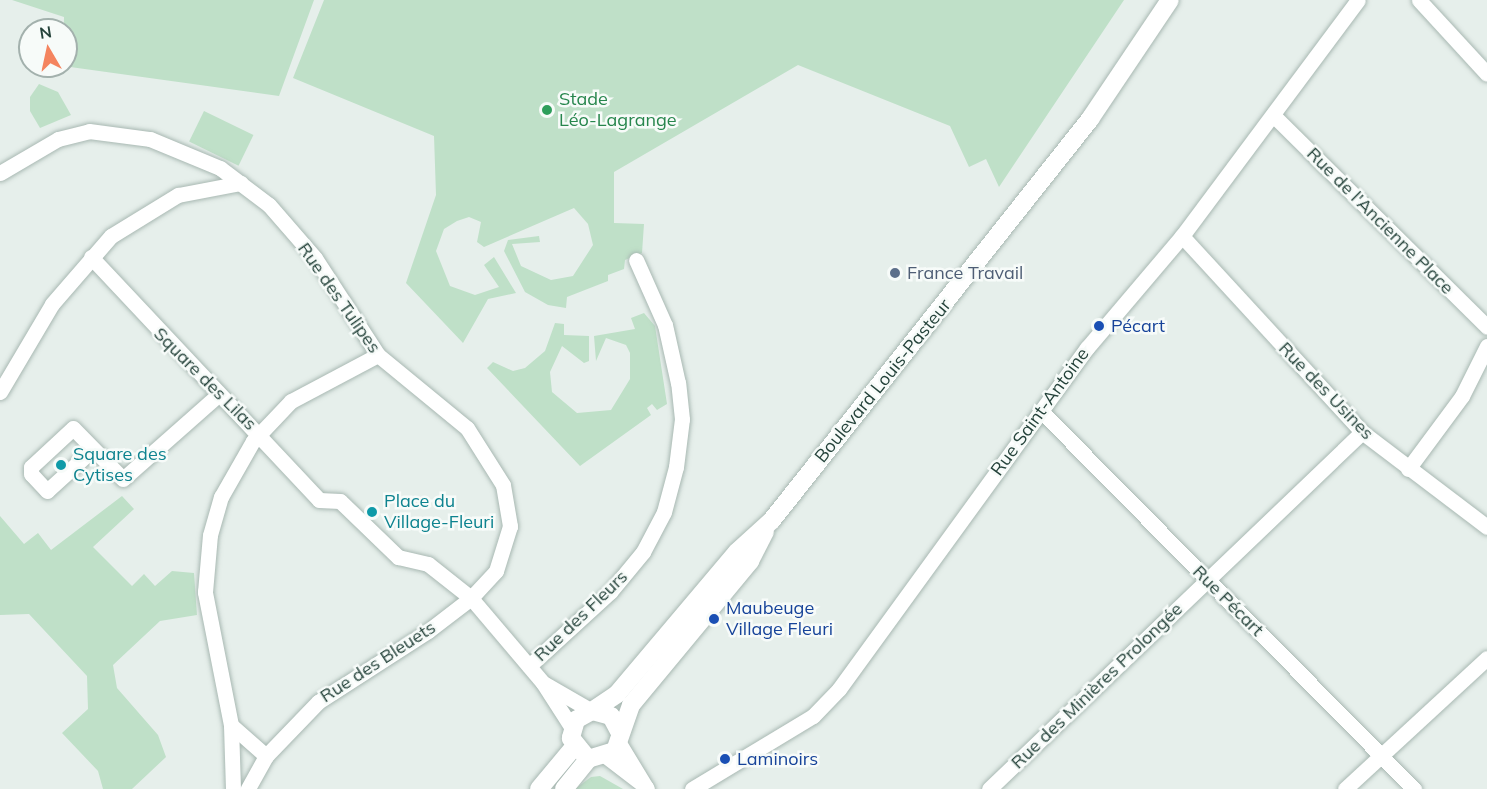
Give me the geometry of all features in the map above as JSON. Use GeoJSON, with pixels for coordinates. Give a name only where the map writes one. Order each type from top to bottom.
{"type":"FeatureCollection","features":[{"type":"Feature","properties":{"kind":"main road","name":"Boulevard Louis-Pasteur"},"geometry":{"type":"LineString","coordinates":[[592,711],[617,694],[737,552],[772,520],[1090,119],[1170,0]]}},
{"type":"Feature","properties":{"kind":"main road"},"geometry":{"type":"LineString","coordinates":[[564,789],[588,759],[607,757],[620,738],[631,705],[750,561],[772,520]]}},
{"type":"Feature","properties":{"kind":"main road"},"geometry":{"type":"LineString","coordinates":[[588,759],[574,747],[572,728],[592,711],[611,716],[620,738]]}},
{"type":"Feature","properties":{"kind":"main road"},"geometry":{"type":"LineString","coordinates":[[539,789],[574,747]]}},
{"type":"Feature","properties":{"kind":"street","name":"Rue Saint-Antoine"},"geometry":{"type":"LineString","coordinates":[[692,789],[813,716],[839,689],[1087,348],[1182,236],[1358,0]]}},
{"type":"Feature","properties":{"kind":"street"},"geometry":{"type":"LineString","coordinates":[[1419,0],[1487,74]]}},
{"type":"Feature","properties":{"kind":"street","name":"Rue de l'Ancienne Place"},"geometry":{"type":"LineString","coordinates":[[1273,115],[1487,327]]}},
{"type":"Feature","properties":{"kind":"street","name":"Rue des Tulipes"},"geometry":{"type":"LineString","coordinates":[[0,173],[58,139],[118,132],[189,153],[241,183],[269,205],[315,258],[378,355],[467,428],[503,485],[510,518],[505,555],[471,598]]}},
{"type":"Feature","properties":{"kind":"street"},"geometry":{"type":"LineString","coordinates":[[0,392],[52,304],[111,236],[159,203],[241,183]]}},
{"type":"Feature","properties":{"kind":"street","name":"Rue des Usines"},"geometry":{"type":"LineString","coordinates":[[1182,236],[1362,432],[1487,527]]}},
{"type":"Feature","properties":{"kind":"street","name":"Square des Lilas"},"geometry":{"type":"LineString","coordinates":[[91,257],[218,395],[259,434],[320,500],[340,501],[398,557],[428,564],[471,598]]}},
{"type":"Feature","properties":{"kind":"street","name":"Rue des Fleurs"},"geometry":{"type":"LineString","coordinates":[[529,666],[610,592],[642,552],[664,512],[676,467],[682,419],[678,383],[665,325],[636,260]]}},
{"type":"Feature","properties":{"kind":"street"},"geometry":{"type":"LineString","coordinates":[[1408,469],[1462,396],[1487,346]]}},
{"type":"Feature","properties":{"kind":"street"},"geometry":{"type":"LineString","coordinates":[[233,789],[231,725],[206,609],[205,571],[221,497],[259,434],[291,401],[378,355]]}},
{"type":"Feature","properties":{"kind":"street"},"geometry":{"type":"LineString","coordinates":[[93,449],[123,479],[218,395]]}},
{"type":"Feature","properties":{"kind":"street","name":"Rue Pécart"},"geometry":{"type":"LineString","coordinates":[[1042,412],[1414,789]]}},
{"type":"Feature","properties":{"kind":"street","name":"Rue des Minières Prolongée"},"geometry":{"type":"LineString","coordinates":[[989,789],[1362,432]]}},
{"type":"Feature","properties":{"kind":"street"},"geometry":{"type":"LineString","coordinates":[[471,598],[543,683],[572,728]]}},
{"type":"Feature","properties":{"kind":"street","name":"Rue des Bleuets"},"geometry":{"type":"LineString","coordinates":[[248,789],[266,756],[335,687],[386,660],[471,598]]}},
{"type":"Feature","properties":{"kind":"street"},"geometry":{"type":"LineString","coordinates":[[1345,789],[1487,658]]}},
{"type":"Feature","properties":{"kind":"street"},"geometry":{"type":"LineString","coordinates":[[543,683],[592,711]]}},
{"type":"Feature","properties":{"kind":"street"},"geometry":{"type":"LineString","coordinates":[[231,725],[266,756]]}},
{"type":"Feature","properties":{"kind":"street"},"geometry":{"type":"LineString","coordinates":[[620,738],[646,788]]}},
{"type":"Feature","properties":{"kind":"street"},"geometry":{"type":"LineString","coordinates":[[233,755],[257,772]]}},
{"type":"Feature","properties":{"kind":"street"},"geometry":{"type":"LineString","coordinates":[[607,757],[646,788]]}},
{"type":"Feature","properties":{"kind":"green space"},"geometry":{"type":"Polygon","coordinates":[[[12,0],[314,0],[279,96],[78,68],[78,18],[64,17],[12,0]]]}},
{"type":"Feature","properties":{"kind":"green space","name":"Stade Léo-Lagrange"},"geometry":{"type":"Polygon","coordinates":[[[324,0],[1124,0],[999,187],[986,159],[969,167],[950,126],[798,65],[614,172],[614,223],[644,224],[642,253],[625,260],[624,269],[608,275],[608,281],[567,297],[566,308],[548,305],[525,292],[504,251],[508,240],[539,236],[540,242],[512,244],[521,266],[551,280],[573,276],[593,245],[588,224],[574,208],[484,247],[477,242],[481,222],[469,217],[457,221],[444,229],[436,251],[450,286],[475,295],[499,287],[484,265],[494,257],[516,293],[488,299],[463,343],[406,283],[436,195],[434,136],[293,78],[324,0]]]}},
{"type":"Feature","properties":{"kind":"green space"},"geometry":{"type":"Polygon","coordinates":[[[39,84],[58,92],[71,115],[40,128],[30,111],[30,97],[39,84]]]}},
{"type":"Feature","properties":{"kind":"green space"},"geometry":{"type":"Polygon","coordinates":[[[204,111],[253,135],[239,166],[189,142],[204,111]]]}},
{"type":"Feature","properties":{"kind":"green space"},"geometry":{"type":"Polygon","coordinates":[[[644,313],[655,326],[667,404],[657,410],[652,404],[647,408],[651,415],[580,466],[487,368],[493,362],[513,371],[525,368],[545,351],[555,323],[564,324],[564,335],[589,336],[589,361],[584,363],[562,346],[550,372],[552,392],[577,413],[611,410],[630,379],[630,353],[626,345],[606,338],[596,361],[594,336],[635,329],[631,318],[644,313]]]}},
{"type":"Feature","properties":{"kind":"green space"},"geometry":{"type":"Polygon","coordinates":[[[122,496],[134,509],[93,547],[132,586],[144,574],[155,586],[172,571],[194,573],[197,615],[160,621],[113,665],[117,688],[158,735],[166,757],[132,789],[103,789],[98,771],[62,733],[88,709],[87,676],[29,614],[0,615],[0,516],[24,544],[38,533],[51,550],[122,496]]]}},
{"type":"Feature","properties":{"kind":"green space"},"geometry":{"type":"Polygon","coordinates":[[[600,776],[623,789],[575,789],[591,777],[600,776]]]}},
{"type":"Feature","properties":{"kind":"place","name":"Stade Léo-Lagrange"},"geometry":{"type":"Point","coordinates":[547,110]}},
{"type":"Feature","properties":{"kind":"place","name":"France Travail"},"geometry":{"type":"Point","coordinates":[895,273]}},
{"type":"Feature","properties":{"kind":"place","name":"Pécart"},"geometry":{"type":"Point","coordinates":[1099,326]}},
{"type":"Feature","properties":{"kind":"place","name":"Square des Cytises"},"geometry":{"type":"Point","coordinates":[61,465]}},
{"type":"Feature","properties":{"kind":"place","name":"Place du Village-Fleuri"},"geometry":{"type":"Point","coordinates":[372,512]}},
{"type":"Feature","properties":{"kind":"place","name":"Maubeuge Village Fleuri"},"geometry":{"type":"Point","coordinates":[714,619]}},
{"type":"Feature","properties":{"kind":"place","name":"Laminoirs"},"geometry":{"type":"Point","coordinates":[725,759]}}]}
